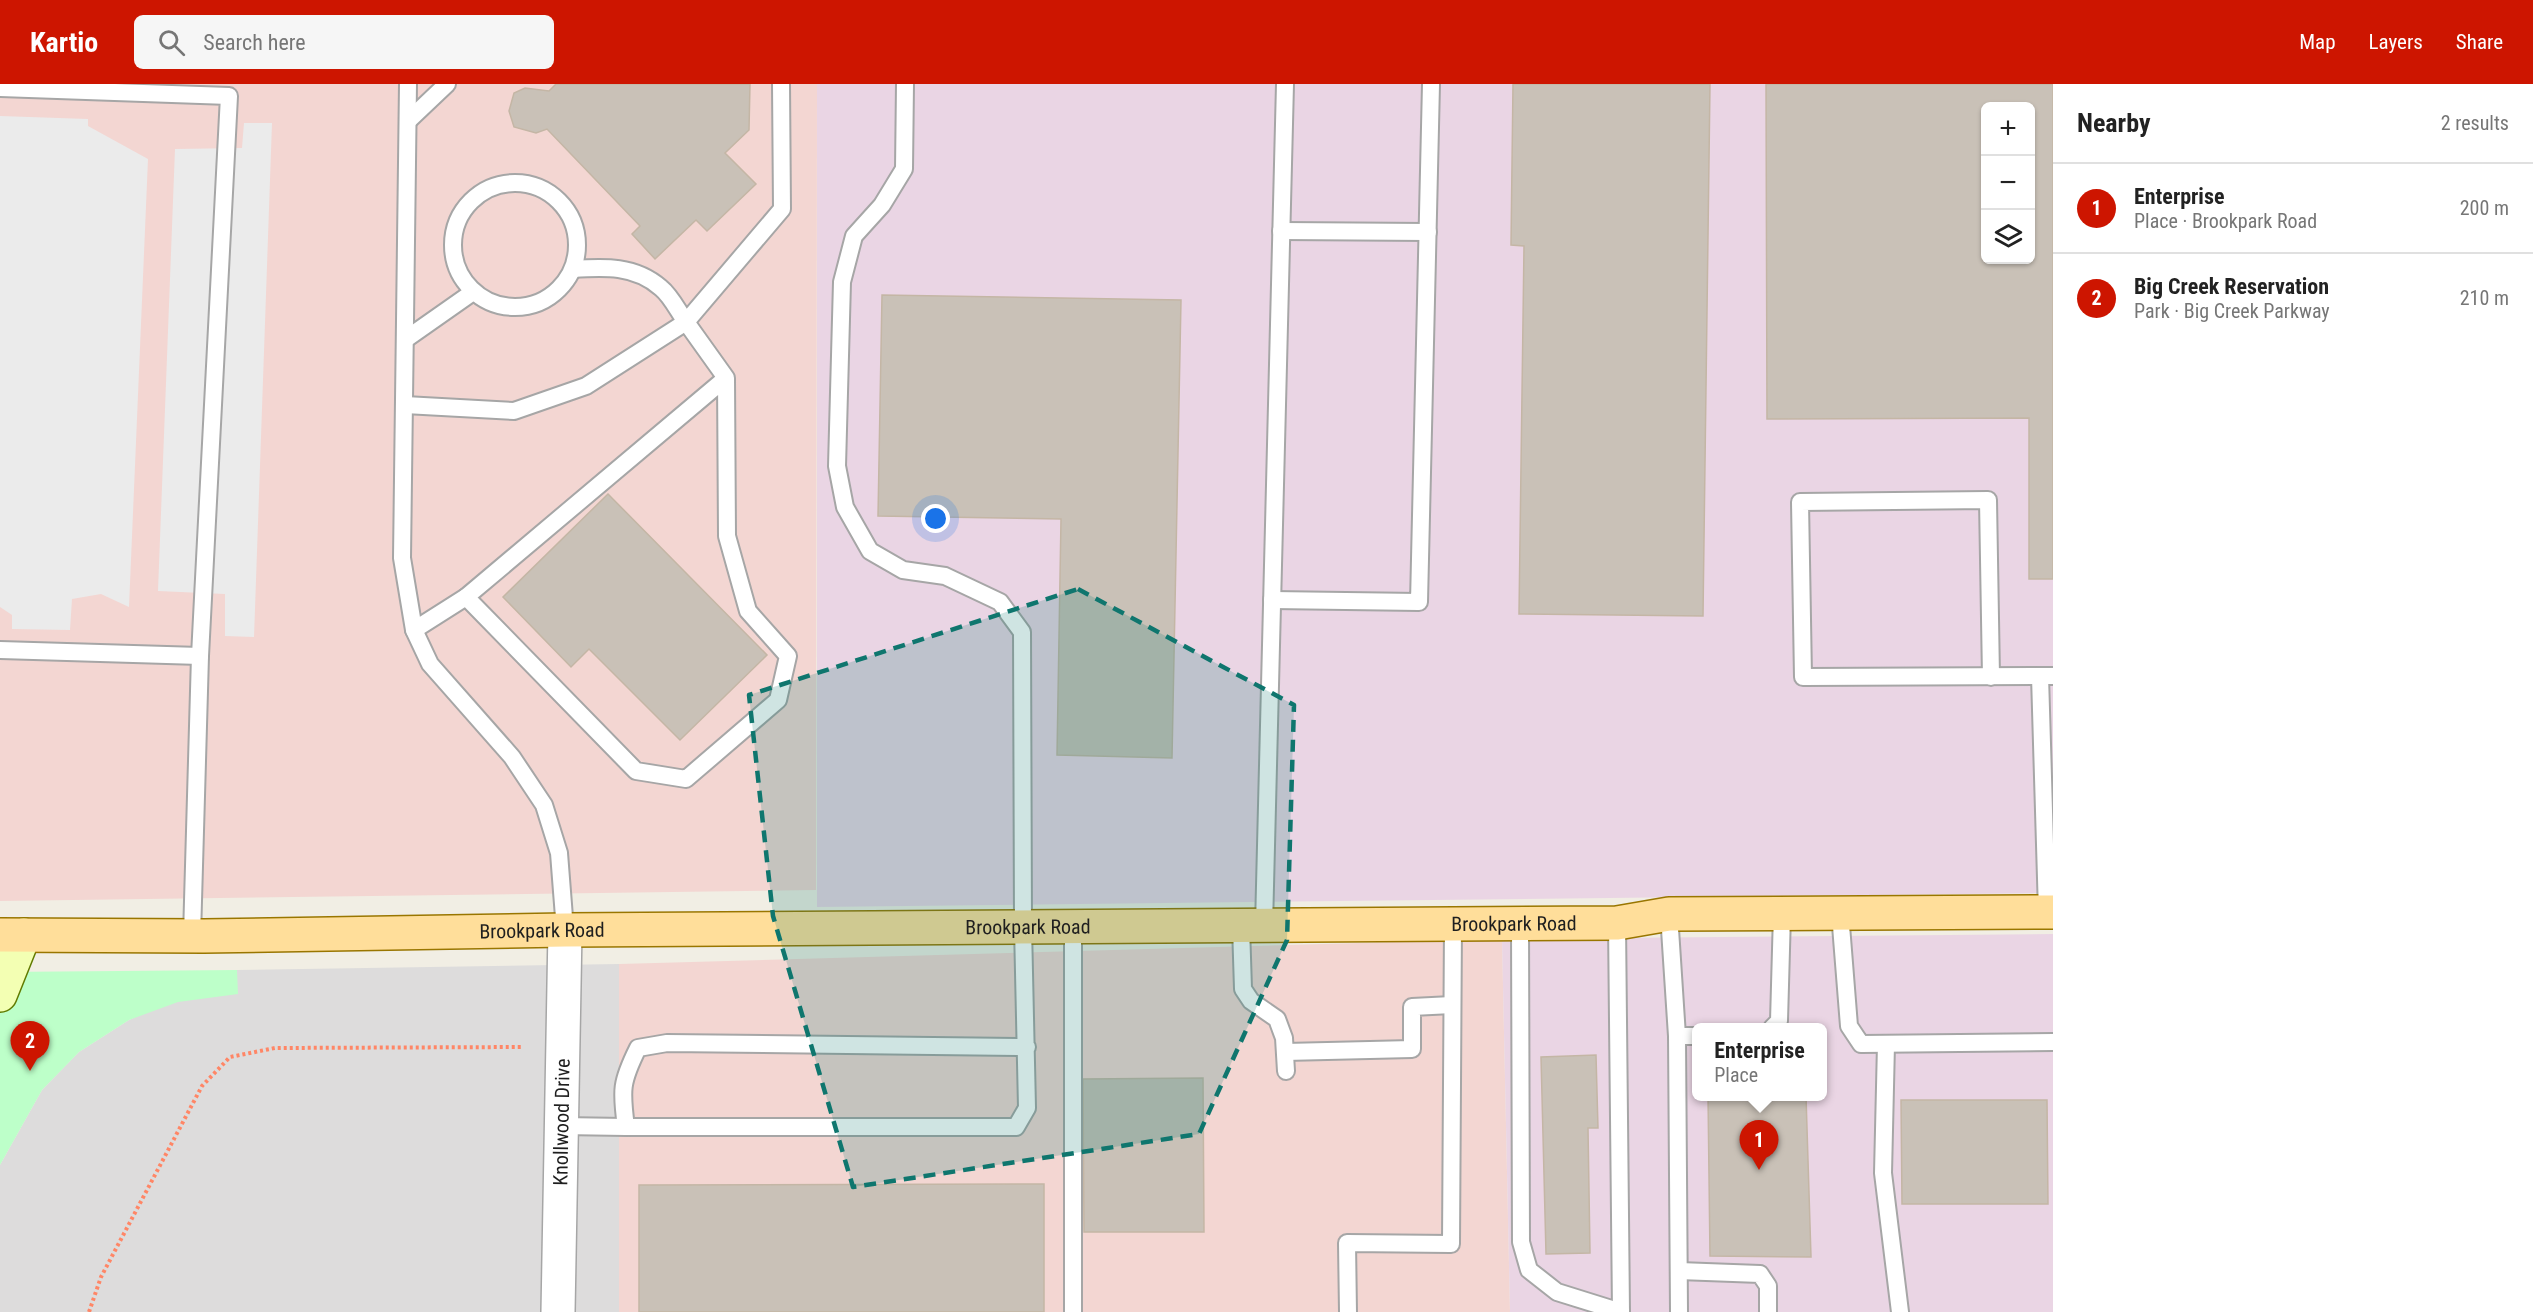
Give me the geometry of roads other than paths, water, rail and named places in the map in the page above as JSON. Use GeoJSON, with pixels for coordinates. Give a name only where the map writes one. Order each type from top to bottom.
{"type":"FeatureCollection","features":[{"type":"Feature","properties":{"kind":"main road","name":"Brookpark Road"},"geometry":{"type":"LineString","coordinates":[[12,935],[192,936],[565,930],[1453,925],[1617,923],[1669,914],[2050,912]]}},
{"type":"Feature","properties":{"kind":"street","name":"Knollwood Drive"},"geometry":{"type":"LineString","coordinates":[[558,1312],[565,930]]}},
{"type":"Feature","properties":{"kind":"street"},"geometry":{"type":"LineString","coordinates":[[0,995],[12,935]]}},
{"type":"Feature","properties":{"kind":"lane"},"geometry":{"type":"LineString","coordinates":[[408,84],[402,558],[414,630],[430,664],[512,757],[544,805],[559,853],[565,930]]}},
{"type":"Feature","properties":{"kind":"lane"},"geometry":{"type":"LineString","coordinates":[[408,121],[447,84]]}},
{"type":"Feature","properties":{"kind":"lane"},"geometry":{"type":"LineString","coordinates":[[405,405],[514,411],[586,386],[686,322],[782,209],[781,84]]}},
{"type":"Feature","properties":{"kind":"lane"},"geometry":{"type":"LineString","coordinates":[[561,1126],[822,1129],[1016,1127],[1027,1108],[1023,927],[1022,632],[1000,602],[945,576],[903,570],[870,551],[845,507],[837,466],[842,282],[854,236],[882,205],[904,169],[906,84]]}},
{"type":"Feature","properties":{"kind":"lane"},"geometry":{"type":"LineString","coordinates":[[1285,84],[1272,600],[1253,926],[1243,989],[1251,1001],[1277,1019],[1284,1038],[1286,1071]]}},
{"type":"Feature","properties":{"kind":"lane"},"geometry":{"type":"LineString","coordinates":[[1272,600],[1419,602],[1431,84]]}},
{"type":"Feature","properties":{"kind":"lane"},"geometry":{"type":"LineString","coordinates":[[0,88],[230,90],[200,656],[192,936]]}},
{"type":"Feature","properties":{"kind":"lane"},"geometry":{"type":"LineString","coordinates":[[515,182],[536,186],[555,197],[568,212],[576,230],[577,249],[573,268],[563,285],[548,298],[529,306],[510,307],[490,302],[473,292],[460,275],[453,255],[453,234],[460,213],[474,197],[493,186],[515,182]]}},
{"type":"Feature","properties":{"kind":"lane"},"geometry":{"type":"LineString","coordinates":[[1281,231],[1428,232]]}},
{"type":"Feature","properties":{"kind":"lane"},"geometry":{"type":"LineString","coordinates":[[466,597],[636,771],[686,779],[778,700],[788,656],[748,611],[727,536],[726,378],[662,289],[643,275],[613,266],[573,268]]}},
{"type":"Feature","properties":{"kind":"lane"},"geometry":{"type":"LineString","coordinates":[[406,339],[473,292]]}},
{"type":"Feature","properties":{"kind":"lane"},"geometry":{"type":"LineString","coordinates":[[414,630],[466,597],[726,378]]}},
{"type":"Feature","properties":{"kind":"lane"},"geometry":{"type":"LineString","coordinates":[[1991,677],[1988,500],[1800,502],[1803,677],[1991,677],[2046,676],[2050,912]]}},
{"type":"Feature","properties":{"kind":"lane"},"geometry":{"type":"LineString","coordinates":[[0,650],[200,656]]}},
{"type":"Feature","properties":{"kind":"lane"},"geometry":{"type":"LineString","coordinates":[[1840,913],[1849,1026],[1861,1044],[2053,1042]]}},
{"type":"Feature","properties":{"kind":"lane"},"geometry":{"type":"LineString","coordinates":[[1669,914],[1677,1036],[1679,1312]]}},
{"type":"Feature","properties":{"kind":"lane"},"geometry":{"type":"LineString","coordinates":[[1777,1023],[1779,1021],[1782,914]]}},
{"type":"Feature","properties":{"kind":"lane"},"geometry":{"type":"LineString","coordinates":[[1520,924],[1521,1242],[1529,1270],[1557,1292],[1621,1312],[1617,923]]}},
{"type":"Feature","properties":{"kind":"lane"},"geometry":{"type":"LineString","coordinates":[[1348,1312],[1347,1243],[1451,1244],[1453,925]]}},
{"type":"Feature","properties":{"kind":"lane"},"geometry":{"type":"LineString","coordinates":[[1073,927],[1073,1312]]}},
{"type":"Feature","properties":{"kind":"lane"},"geometry":{"type":"LineString","coordinates":[[1285,1052],[1413,1049],[1412,1007],[1452,1005]]}},
{"type":"Feature","properties":{"kind":"lane"},"geometry":{"type":"LineString","coordinates":[[1677,1036],[1692,1036]]}},
{"type":"Feature","properties":{"kind":"lane"},"geometry":{"type":"LineString","coordinates":[[626,1127],[622,1102],[624,1077],[638,1048],[668,1043],[1027,1047]]}},
{"type":"Feature","properties":{"kind":"lane"},"geometry":{"type":"LineString","coordinates":[[1886,1044],[1883,1173],[1900,1312]]}},
{"type":"Feature","properties":{"kind":"lane"},"geometry":{"type":"LineString","coordinates":[[1679,1271],[1760,1274],[1768,1286],[1768,1312]]}},
{"type":"Feature","properties":{"kind":"place","name":"Big Creek Reservation"},"geometry":{"type":"Point","coordinates":[30,1071]}},
{"type":"Feature","properties":{"kind":"place","name":"Enterprise"},"geometry":{"type":"Point","coordinates":[1759,1170]}}]}
